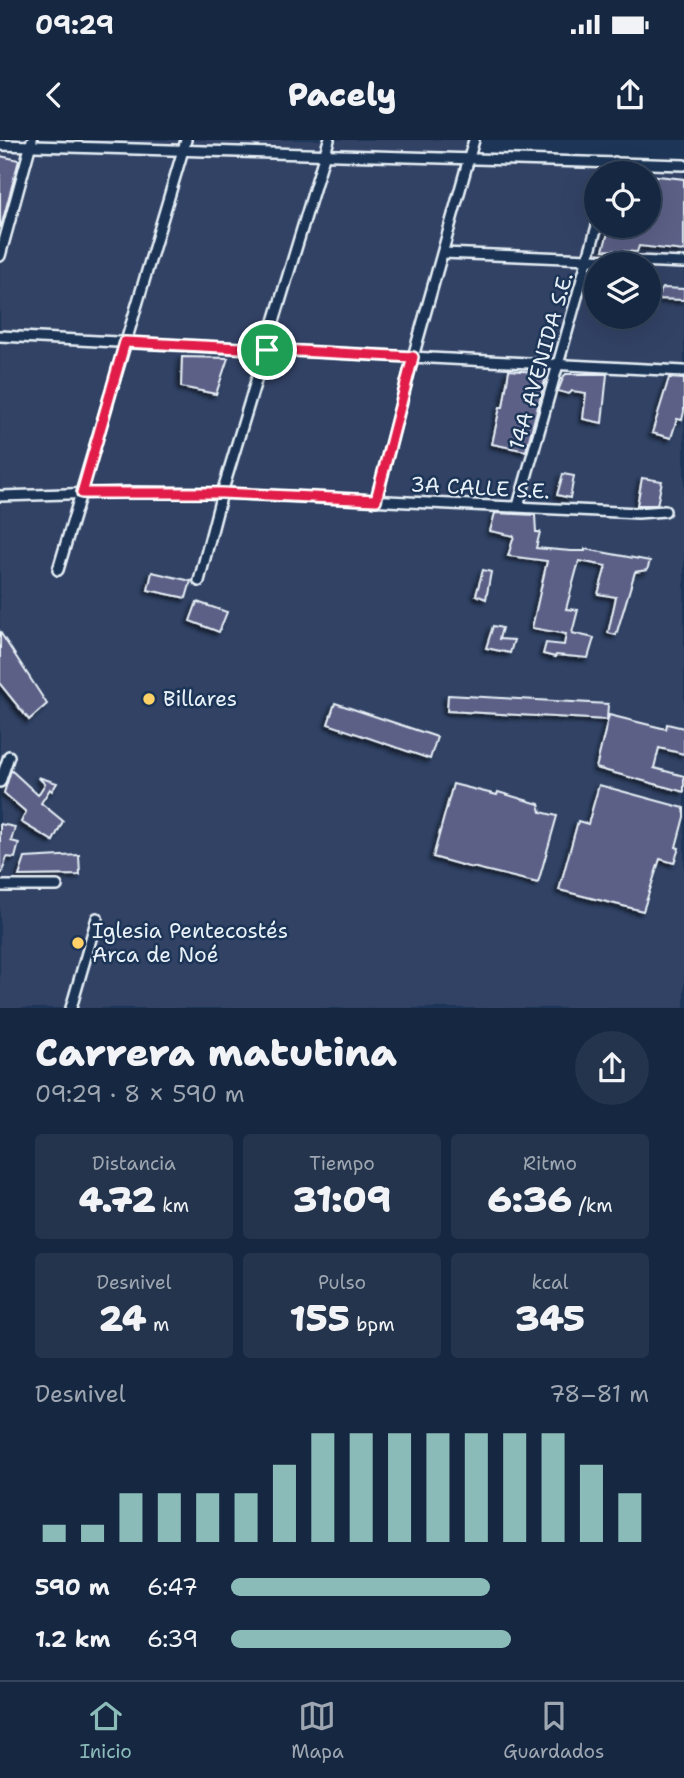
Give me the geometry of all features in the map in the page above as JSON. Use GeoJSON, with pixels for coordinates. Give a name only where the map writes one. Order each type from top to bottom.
{"type":"FeatureCollection","features":[{"type":"Feature","properties":{"kind":"street"},"geometry":{"type":"LineString","coordinates":[[58,570],[186,140]]}},
{"type":"Feature","properties":{"kind":"street"},"geometry":{"type":"LineString","coordinates":[[199,581],[222,493],[329,140]]}},
{"type":"Feature","properties":{"kind":"street"},"geometry":{"type":"LineString","coordinates":[[376,500],[474,140]]}},
{"type":"Feature","properties":{"kind":"street"},"geometry":{"type":"LineString","coordinates":[[0,256],[31,143]]}},
{"type":"Feature","properties":{"kind":"street"},"geometry":{"type":"LineString","coordinates":[[0,145],[31,143],[183,151],[584,161]]}},
{"type":"Feature","properties":{"kind":"street"},"geometry":{"type":"LineString","coordinates":[[661,164],[684,165]]}},
{"type":"Feature","properties":{"kind":"street"},"geometry":{"type":"LineString","coordinates":[[443,253],[584,259]]}},
{"type":"Feature","properties":{"kind":"street"},"geometry":{"type":"LineString","coordinates":[[661,262],[684,263]]}},
{"type":"Feature","properties":{"kind":"street","name":"14A AVENIDA S.E."},"geometry":{"type":"LineString","coordinates":[[518,506],[584,273]]}},
{"type":"Feature","properties":{"kind":"street"},"geometry":{"type":"LineString","coordinates":[[0,336],[684,371]]}},
{"type":"Feature","properties":{"kind":"street","name":"3A CALLE S.E."},"geometry":{"type":"LineString","coordinates":[[0,496],[222,493],[638,513],[665,511]]}},
{"type":"Feature","properties":{"kind":"street"},"geometry":{"type":"LineString","coordinates":[[0,782],[9,755]]}},
{"type":"Feature","properties":{"kind":"street"},"geometry":{"type":"LineString","coordinates":[[0,886],[57,886]]}},
{"type":"Feature","properties":{"kind":"street"},"geometry":{"type":"LineString","coordinates":[[71,1008],[97,918]]}},
{"type":"Feature","properties":{"kind":"shaded area"},"geometry":{"type":"Polygon","coordinates":[[[0,140],[474,140],[469,158],[584,162],[584,238],[661,238],[661,165],[684,166],[684,1008],[0,1008],[0,140]]]}},
{"type":"Feature","properties":{"kind":"building"},"geometry":{"type":"Polygon","coordinates":[[[0,156],[19,160],[1,227],[0,227],[0,156]]]}},
{"type":"Feature","properties":{"kind":"building"},"geometry":{"type":"Polygon","coordinates":[[[661,176],[684,179],[684,251],[639,246],[637,252],[603,250],[606,238],[661,238],[661,176]]]}},
{"type":"Feature","properties":{"kind":"building"},"geometry":{"type":"Polygon","coordinates":[[[663,288],[684,289],[684,300],[661,299],[663,288]]]}},
{"type":"Feature","properties":{"kind":"building"},"geometry":{"type":"Polygon","coordinates":[[[182,357],[228,358],[216,394],[181,387],[182,357]]]}},
{"type":"Feature","properties":{"kind":"building"},"geometry":{"type":"Polygon","coordinates":[[[509,370],[547,373],[526,451],[492,444],[500,407],[503,407],[509,370]]]}},
{"type":"Feature","properties":{"kind":"building"},"geometry":{"type":"Polygon","coordinates":[[[566,374],[607,374],[602,423],[583,419],[586,393],[572,391],[569,394],[558,391],[566,374]]]}},
{"type":"Feature","properties":{"kind":"building"},"geometry":{"type":"Polygon","coordinates":[[[669,378],[684,379],[684,412],[682,420],[677,419],[671,438],[652,433],[669,378]]]}},
{"type":"Feature","properties":{"kind":"building"},"geometry":{"type":"Polygon","coordinates":[[[563,474],[574,476],[570,498],[557,495],[563,474]]]}},
{"type":"Feature","properties":{"kind":"building"},"geometry":{"type":"Polygon","coordinates":[[[642,478],[662,481],[657,505],[637,505],[642,478]]]}},
{"type":"Feature","properties":{"kind":"building"},"geometry":{"type":"Polygon","coordinates":[[[495,513],[535,515],[536,532],[540,532],[536,548],[571,551],[585,549],[650,561],[647,570],[635,572],[616,635],[608,633],[616,597],[598,594],[606,566],[579,561],[566,609],[578,610],[572,633],[594,638],[588,658],[543,654],[546,643],[564,645],[566,634],[532,628],[547,561],[508,556],[514,536],[490,531],[495,513]]]}},
{"type":"Feature","properties":{"kind":"building"},"geometry":{"type":"Polygon","coordinates":[[[483,570],[491,572],[486,599],[476,595],[483,570]]]}},
{"type":"Feature","properties":{"kind":"building"},"geometry":{"type":"Polygon","coordinates":[[[152,572],[191,581],[186,598],[148,590],[152,572]]]}},
{"type":"Feature","properties":{"kind":"building"},"geometry":{"type":"Polygon","coordinates":[[[197,602],[227,612],[219,632],[190,621],[197,602]]]}},
{"type":"Feature","properties":{"kind":"building"},"geometry":{"type":"Polygon","coordinates":[[[493,626],[502,628],[499,639],[514,640],[510,653],[486,648],[493,626]]]}},
{"type":"Feature","properties":{"kind":"building"},"geometry":{"type":"Polygon","coordinates":[[[0,632],[47,704],[29,720],[0,684],[0,632]]]}},
{"type":"Feature","properties":{"kind":"building"},"geometry":{"type":"Polygon","coordinates":[[[448,695],[608,704],[607,720],[447,711],[448,695]]]}},
{"type":"Feature","properties":{"kind":"building"},"geometry":{"type":"Polygon","coordinates":[[[335,703],[437,737],[430,759],[328,724],[335,703]]]}},
{"type":"Feature","properties":{"kind":"building"},"geometry":{"type":"Polygon","coordinates":[[[609,715],[666,729],[667,724],[684,728],[684,754],[659,748],[654,768],[684,776],[684,792],[596,768],[609,715]]]}},
{"type":"Feature","properties":{"kind":"building"},"geometry":{"type":"Polygon","coordinates":[[[11,770],[38,795],[45,784],[38,777],[57,783],[41,803],[63,821],[53,841],[21,822],[26,812],[4,793],[11,770]]]}},
{"type":"Feature","properties":{"kind":"building"},"geometry":{"type":"Polygon","coordinates":[[[453,784],[497,795],[498,792],[539,804],[541,812],[557,816],[538,883],[433,857],[453,784]]]}},
{"type":"Feature","properties":{"kind":"building"},"geometry":{"type":"Polygon","coordinates":[[[599,785],[684,808],[676,847],[679,848],[674,863],[660,859],[643,911],[559,890],[578,821],[588,824],[599,785]]]}},
{"type":"Feature","properties":{"kind":"building"},"geometry":{"type":"Polygon","coordinates":[[[0,824],[15,827],[11,841],[19,843],[15,858],[7,857],[2,873],[0,873],[0,824]]]}},
{"type":"Feature","properties":{"kind":"building"},"geometry":{"type":"Polygon","coordinates":[[[79,855],[80,875],[19,876],[25,858],[79,855]]]}},
{"type":"Feature","properties":{"kind":"place","name":"Billares"},"geometry":{"type":"Point","coordinates":[149,699]}},
{"type":"Feature","properties":{"kind":"place","name":"Iglesia Pentecostés Arca de Noé"},"geometry":{"type":"Point","coordinates":[78,943]}},
{"type":"Feature","properties":{"kind":"route"},"geometry":{"type":"LineString","coordinates":[[125,342],[267,350],[413,357],[376,500],[222,493],[82,493],[125,342]]}}]}
